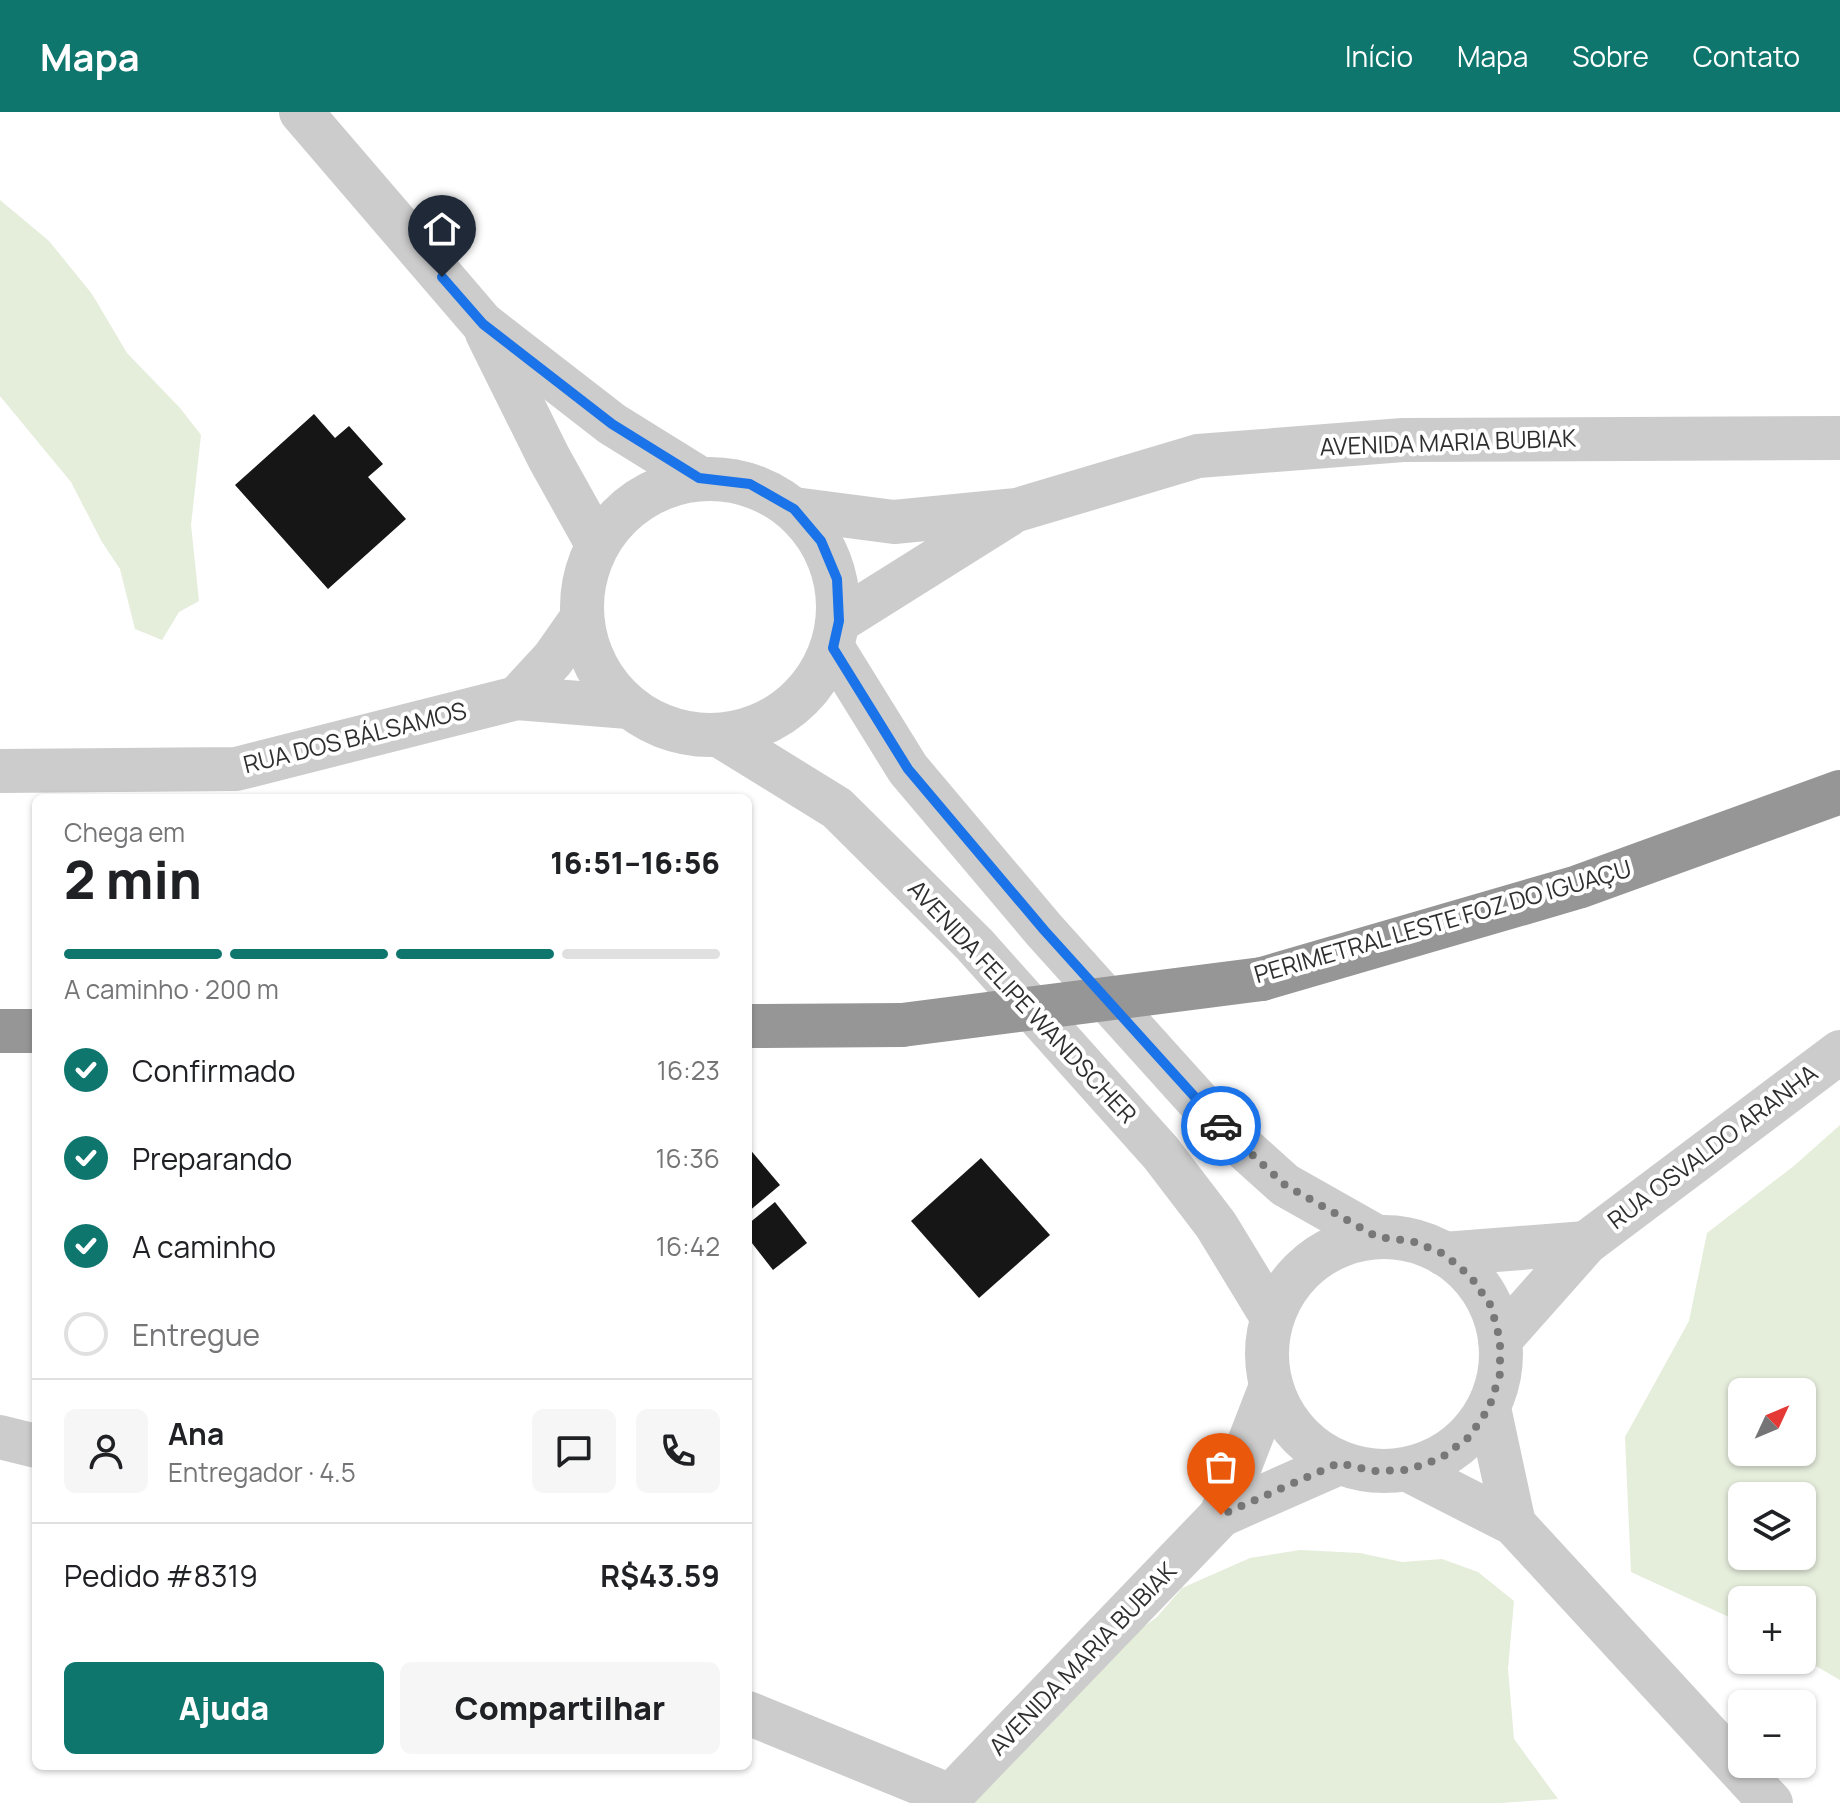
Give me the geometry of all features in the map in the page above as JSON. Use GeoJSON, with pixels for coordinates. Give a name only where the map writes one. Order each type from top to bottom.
{"type":"FeatureCollection","features":[{"type":"Feature","properties":{"kind":"highway","name":"PERIMETRAL LESTE FOZ DO IGUAÇU"},"geometry":{"type":"LineString","coordinates":[[752,1026],[902,1025],[1262,979],[1578,887],[1840,792]]}},
{"type":"Feature","properties":{"kind":"highway"},"geometry":{"type":"LineString","coordinates":[[0,1031],[32,1031]]}},
{"type":"Feature","properties":{"kind":"street"},"geometry":{"type":"LineString","coordinates":[[301,112],[483,324],[612,424],[699,478]]}},
{"type":"Feature","properties":{"kind":"street"},"geometry":{"type":"LineString","coordinates":[[483,324],[549,458],[597,544]]}},
{"type":"Feature","properties":{"kind":"street","name":"AVENIDA MARIA BUBIAK"},"geometry":{"type":"LineString","coordinates":[[794,509],[894,522],[1017,510],[1198,456],[1403,440],[1840,438]]}},
{"type":"Feature","properties":{"kind":"street"},"geometry":{"type":"LineString","coordinates":[[699,478],[750,484],[794,509],[821,541],[837,579],[836,634],[810,691],[771,722],[722,737],[672,731],[628,707],[596,668],[581,619],[583,581],[597,544],[623,511],[659,488],[699,478]]}},
{"type":"Feature","properties":{"kind":"street","name":"AVENIDA MARIA BUBIAK"},"geometry":{"type":"LineString","coordinates":[[836,634],[1017,510]]}},
{"type":"Feature","properties":{"kind":"street"},"geometry":{"type":"LineString","coordinates":[[517,698],[553,659],[581,619]]}},
{"type":"Feature","properties":{"kind":"street"},"geometry":{"type":"LineString","coordinates":[[836,634],[908,769],[1044,930],[1226,1132],[1285,1185],[1377,1237]]}},
{"type":"Feature","properties":{"kind":"street","name":"RUA DOS BÁLSAMOS"},"geometry":{"type":"LineString","coordinates":[[0,771],[236,769],[517,698],[628,707]]}},
{"type":"Feature","properties":{"kind":"street","name":"AVENIDA FELIPE WANDSCHER"},"geometry":{"type":"LineString","coordinates":[[722,737],[837,808],[974,944],[1161,1153],[1216,1225],[1272,1317]]}},
{"type":"Feature","properties":{"kind":"street","name":"RUA OSVALDO ARANHA"},"geometry":{"type":"LineString","coordinates":[[1500,1340],[1586,1243],[1840,1052]]}},
{"type":"Feature","properties":{"kind":"street"},"geometry":{"type":"LineString","coordinates":[[1377,1237],[1412,1241],[1444,1254],[1471,1277],[1491,1306],[1500,1340],[1500,1374],[1489,1408],[1469,1437],[1441,1458],[1408,1470],[1373,1471],[1339,1463],[1309,1445],[1286,1419],[1271,1386],[1267,1352],[1272,1317],[1288,1286],[1313,1261],[1343,1244],[1377,1237]]}},
{"type":"Feature","properties":{"kind":"street","name":"RUA OSVALDO ARANHA"},"geometry":{"type":"LineString","coordinates":[[1444,1254],[1586,1243]]}},
{"type":"Feature","properties":{"kind":"street","name":"AVENIDA MARIA BUBIAK"},"geometry":{"type":"LineString","coordinates":[[1221,1515],[1271,1386]]}},
{"type":"Feature","properties":{"kind":"street"},"geometry":{"type":"LineString","coordinates":[[1489,1408],[1514,1524]]}},
{"type":"Feature","properties":{"kind":"street"},"geometry":{"type":"LineString","coordinates":[[0,1437],[32,1445]]}},
{"type":"Feature","properties":{"kind":"street","name":"AVENIDA MARIA BUBIAK"},"geometry":{"type":"LineString","coordinates":[[948,1800],[1221,1515],[1339,1463]]}},
{"type":"Feature","properties":{"kind":"street"},"geometry":{"type":"LineString","coordinates":[[1408,1470],[1514,1524],[1771,1803]]}},
{"type":"Feature","properties":{"kind":"street"},"geometry":{"type":"LineString","coordinates":[[752,1715],[948,1800]]}},
{"type":"Feature","properties":{"kind":"green space"},"geometry":{"type":"Polygon","coordinates":[[[0,200],[49,241],[92,294],[127,353],[180,408],[201,435],[191,525],[199,601],[179,612],[162,640],[135,629],[120,569],[102,542],[71,482],[0,396],[0,200]]]}},
{"type":"Feature","properties":{"kind":"green space"},"geometry":{"type":"Polygon","coordinates":[[[1840,1125],[1840,1680],[1816,1666],[1816,1586],[1728,1586],[1728,1617],[1631,1572],[1625,1437],[1689,1321],[1707,1233],[1795,1165],[1840,1125]]]}},
{"type":"Feature","properties":{"kind":"green space"},"geometry":{"type":"Polygon","coordinates":[[[1300,1550],[1360,1553],[1402,1562],[1442,1559],[1478,1572],[1514,1601],[1508,1669],[1514,1739],[1558,1799],[1500,1803],[957,1803],[1157,1617],[1182,1588],[1250,1558],[1300,1550]]]}},
{"type":"Feature","properties":{"kind":"building"},"geometry":{"type":"Polygon","coordinates":[[[314,414],[335,438],[349,426],[383,464],[368,477],[406,519],[328,589],[235,485],[314,414]]]}},
{"type":"Feature","properties":{"kind":"building"},"geometry":{"type":"Polygon","coordinates":[[[752,1152],[780,1185],[752,1209],[752,1152]]]}},
{"type":"Feature","properties":{"kind":"building"},"geometry":{"type":"Polygon","coordinates":[[[981,1158],[1050,1235],[979,1298],[911,1221],[981,1158]]]}},
{"type":"Feature","properties":{"kind":"building"},"geometry":{"type":"Polygon","coordinates":[[[775,1202],[807,1243],[773,1270],[752,1243],[752,1221],[775,1202]]]}},
{"type":"Feature","properties":{"kind":"way so far"},"geometry":{"type":"LineString","coordinates":[[1221,1126],[1285,1185],[1377,1237],[1412,1241],[1444,1254],[1471,1277],[1491,1306],[1500,1340],[1500,1374],[1489,1408],[1469,1437],[1441,1458],[1408,1470],[1373,1471],[1339,1463],[1221,1515]]}},
{"type":"Feature","properties":{"kind":"route"},"geometry":{"type":"LineString","coordinates":[[442,277],[483,324],[612,424],[699,478],[750,484],[794,509],[821,541],[837,579],[839,621],[833,648],[908,769],[1044,930],[1221,1126]]}}]}
